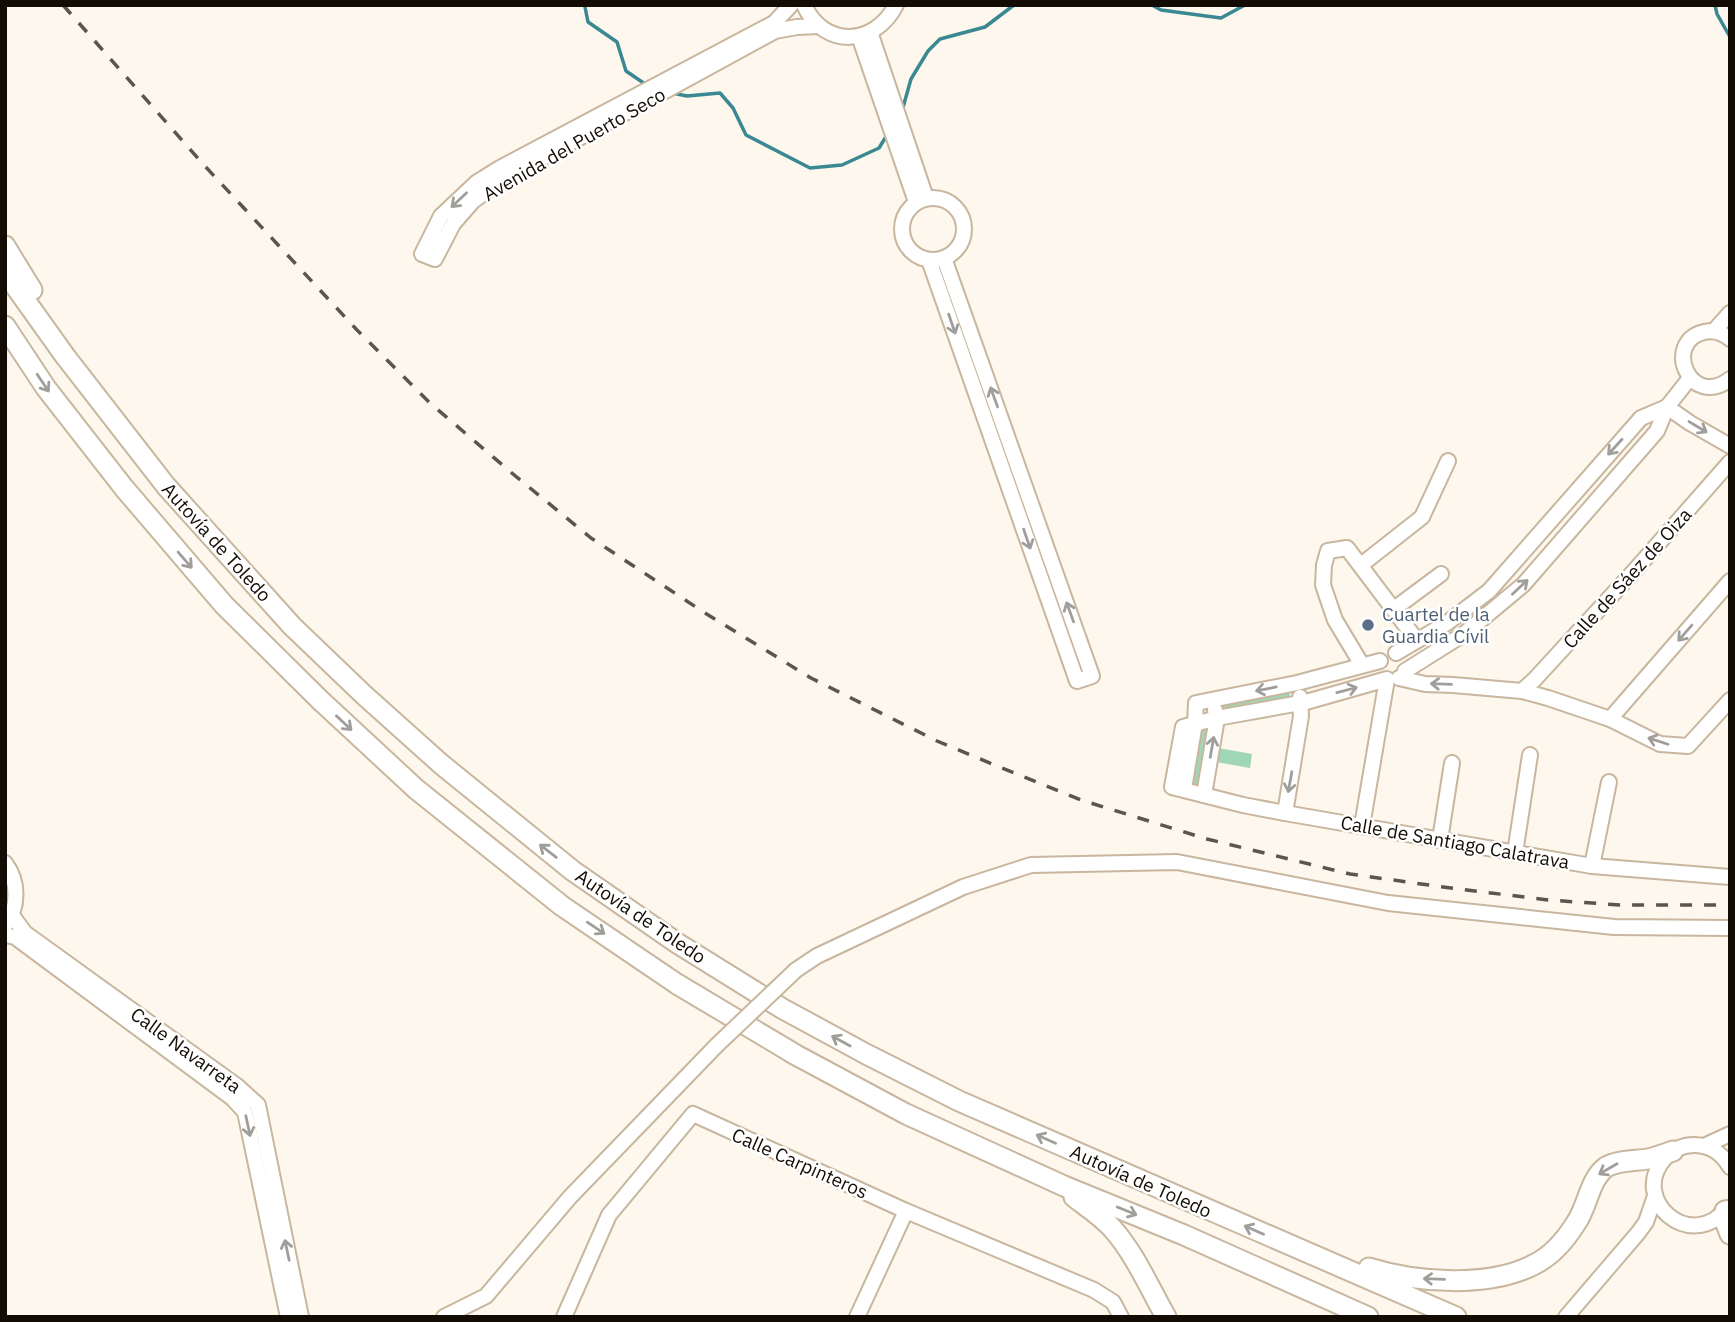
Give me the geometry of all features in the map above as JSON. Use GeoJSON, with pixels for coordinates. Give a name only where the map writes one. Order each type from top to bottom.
{"type":"FeatureCollection","features":[{"type":"Feature","properties":{"kind":"highway"},"geometry":{"type":"LineString","coordinates":[[5,246],[56,330],[65,356]]}},
{"type":"Feature","properties":{"kind":"highway","name":"Autovía de Toledo"},"geometry":{"type":"LineString","coordinates":[[5,272],[65,356],[166,486],[292,626],[441,764],[573,871],[677,943],[783,1009],[959,1101],[1456,1317]]}},
{"type":"Feature","properties":{"kind":"highway","name":"Autovía de Toledo"},"geometry":{"type":"LineString","coordinates":[[5,326],[46,388],[124,488],[224,605],[320,701],[416,789],[562,906],[677,984],[796,1055],[906,1114],[1064,1186],[1184,1235],[1368,1317]]}},
{"type":"Feature","properties":{"kind":"highway"},"geometry":{"type":"LineString","coordinates":[[1317,1257],[1330,1256],[1389,1274],[1423,1279],[1480,1279],[1510,1273],[1536,1264],[1557,1248],[1578,1221],[1598,1175],[1606,1168],[1612,1164],[1673,1151]]}},
{"type":"Feature","properties":{"kind":"highway"},"geometry":{"type":"LineString","coordinates":[[1064,1186],[1072,1196],[1112,1228],[1132,1256],[1166,1317]]}},
{"type":"Feature","properties":{"kind":"highway"},"geometry":{"type":"LineString","coordinates":[[1727,1208],[1725,1221],[1730,1234]]}},
{"type":"Feature","properties":{"kind":"street","name":"Avenida del Puerto Seco"},"geometry":{"type":"LineString","coordinates":[[790,5],[774,23],[500,168],[477,183],[441,216],[422,254],[435,259],[453,223],[473,201],[502,180],[775,31],[819,26],[833,34],[849,37],[864,34]]}},
{"type":"Feature","properties":{"kind":"street"},"geometry":{"type":"LineString","coordinates":[[804,5],[808,15],[819,26]]}},
{"type":"Feature","properties":{"kind":"street"},"geometry":{"type":"LineString","coordinates":[[896,5],[890,17],[879,28],[864,34],[921,200]]}},
{"type":"Feature","properties":{"kind":"street"},"geometry":{"type":"LineString","coordinates":[[936,197],[947,200],[961,215],[964,236],[960,246],[944,258],[929,260],[915,255],[903,238],[904,218],[909,209],[921,200],[936,197]]}},
{"type":"Feature","properties":{"kind":"street"},"geometry":{"type":"LineString","coordinates":[[929,260],[1077,681],[1093,676],[944,258]]}},
{"type":"Feature","properties":{"kind":"street"},"geometry":{"type":"LineString","coordinates":[[1714,331],[1730,313]]}},
{"type":"Feature","properties":{"kind":"street"},"geometry":{"type":"LineString","coordinates":[[1730,339],[1714,331],[1705,332],[1696,335],[1687,343],[1683,352],[1686,373],[1702,386],[1712,387],[1730,379]]}},
{"type":"Feature","properties":{"kind":"street"},"geometry":{"type":"LineString","coordinates":[[1189,725],[1301,703],[1397,676],[1464,634],[1523,585],[1657,431],[1668,407],[1690,378]]}},
{"type":"Feature","properties":{"kind":"street"},"geometry":{"type":"LineString","coordinates":[[1668,407],[1730,446]]}},
{"type":"Feature","properties":{"kind":"street"},"geometry":{"type":"LineString","coordinates":[[1668,407],[1641,418],[1489,591],[1447,623],[1396,653],[1387,653],[1378,665],[1380,673],[1425,684],[1522,691],[1548,698],[1610,719],[1660,744],[1688,746],[1730,700]]}},
{"type":"Feature","properties":{"kind":"street"},"geometry":{"type":"LineString","coordinates":[[1361,565],[1422,517],[1448,461]]}},
{"type":"Feature","properties":{"kind":"street","name":"Calle de Sáez de Oiza"},"geometry":{"type":"LineString","coordinates":[[1522,691],[1627,579],[1730,462]]}},
{"type":"Feature","properties":{"kind":"street"},"geometry":{"type":"LineString","coordinates":[[1362,665],[1335,620],[1322,585],[1328,551],[1347,548],[1412,634]]}},
{"type":"Feature","properties":{"kind":"street"},"geometry":{"type":"LineString","coordinates":[[1394,609],[1441,574]]}},
{"type":"Feature","properties":{"kind":"street"},"geometry":{"type":"LineString","coordinates":[[1610,719],[1730,582]]}},
{"type":"Feature","properties":{"kind":"street"},"geometry":{"type":"LineString","coordinates":[[1362,826],[1397,676],[1406,666],[1404,659],[1396,653]]}},
{"type":"Feature","properties":{"kind":"street"},"geometry":{"type":"LineString","coordinates":[[1189,725],[1196,703],[1297,683],[1380,661]]}},
{"type":"Feature","properties":{"kind":"street"},"geometry":{"type":"LineString","coordinates":[[1285,813],[1301,716],[1297,683]]}},
{"type":"Feature","properties":{"kind":"street"},"geometry":{"type":"LineString","coordinates":[[1204,794],[1217,718],[1214,699]]}},
{"type":"Feature","properties":{"kind":"street","name":"Calle de Santiago Calatrava"},"geometry":{"type":"LineString","coordinates":[[1189,725],[1184,789],[1285,813],[1592,866],[1730,877]]}},
{"type":"Feature","properties":{"kind":"street"},"geometry":{"type":"LineString","coordinates":[[1515,853],[1530,755]]}},
{"type":"Feature","properties":{"kind":"street"},"geometry":{"type":"LineString","coordinates":[[1440,840],[1452,763]]}},
{"type":"Feature","properties":{"kind":"street"},"geometry":{"type":"LineString","coordinates":[[1592,866],[1609,782]]}},
{"type":"Feature","properties":{"kind":"street"},"geometry":{"type":"LineString","coordinates":[[444,1317],[486,1296],[570,1196],[717,1045],[796,971],[817,956],[963,887],[1031,865],[1177,862],[1388,903],[1614,926],[1730,928]]}},
{"type":"Feature","properties":{"kind":"street"},"geometry":{"type":"LineString","coordinates":[[5,863],[10,869],[15,886],[15,903],[8,920]]}},
{"type":"Feature","properties":{"kind":"street","name":"Calle Navarreta"},"geometry":{"type":"LineString","coordinates":[[8,920],[237,1086],[258,1105],[301,1317]]}},
{"type":"Feature","properties":{"kind":"street","name":"Calle Navarreta"},"geometry":{"type":"LineString","coordinates":[[5,935],[15,937],[222,1090],[245,1112],[288,1317]]}},
{"type":"Feature","properties":{"kind":"street","name":"Calle Carpinteros"},"geometry":{"type":"LineString","coordinates":[[564,1317],[609,1215],[693,1114],[906,1212],[1094,1290],[1113,1302],[1121,1317]]}},
{"type":"Feature","properties":{"kind":"street"},"geometry":{"type":"LineString","coordinates":[[1566,1317],[1628,1247],[1646,1222],[1655,1196],[1654,1181],[1662,1161],[1673,1151],[1688,1146],[1704,1146],[1730,1134]]}},
{"type":"Feature","properties":{"kind":"street"},"geometry":{"type":"LineString","coordinates":[[1704,1146],[1717,1152],[1730,1167]]}},
{"type":"Feature","properties":{"kind":"street"},"geometry":{"type":"LineString","coordinates":[[1655,1196],[1665,1213],[1690,1226],[1713,1221],[1727,1208]]}},
{"type":"Feature","properties":{"kind":"street"},"geometry":{"type":"LineString","coordinates":[[857,1317],[906,1212]]}},
{"type":"Feature","properties":{"kind":"street"},"geometry":{"type":"LineString","coordinates":[[1628,1247],[1660,1224],[1676,1221]]}},
{"type":"Feature","properties":{"kind":"green space"},"geometry":{"type":"Polygon","coordinates":[[[1288,691],[1288,699],[1222,711],[1221,709],[1222,703],[1288,691]]]}},
{"type":"Feature","properties":{"kind":"green space"},"geometry":{"type":"Polygon","coordinates":[[[1209,724],[1201,784],[1196,787],[1192,784],[1201,725],[1209,724]]]}},
{"type":"Feature","properties":{"kind":"green space"},"geometry":{"type":"Polygon","coordinates":[[[1218,748],[1252,754],[1250,768],[1216,762],[1218,748]]]}},
{"type":"Feature","properties":{"kind":"waterway"},"geometry":{"type":"LineString","coordinates":[[586,5],[588,22],[617,42],[626,71],[648,86]]}},
{"type":"Feature","properties":{"kind":"waterway"},"geometry":{"type":"LineString","coordinates":[[902,111],[911,79],[928,51],[940,39],[985,27],[1014,5]]}},
{"type":"Feature","properties":{"kind":"waterway"},"geometry":{"type":"LineString","coordinates":[[1152,5],[1161,10],[1221,18],[1245,5]]}},
{"type":"Feature","properties":{"kind":"waterway"},"geometry":{"type":"LineString","coordinates":[[1715,5],[1730,37]]}},
{"type":"Feature","properties":{"kind":"waterway"},"geometry":{"type":"LineString","coordinates":[[672,93],[687,96],[720,93],[733,108],[746,135],[810,168],[842,165],[879,148],[887,135]]}},
{"type":"Feature","properties":{"kind":"railway"},"geometry":{"type":"LineString","coordinates":[[63,5],[203,164],[357,330],[430,403],[591,538],[811,678],[937,741],[997,766],[1081,800],[1207,839],[1350,874],[1443,887],[1548,900],[1620,905],[1730,905]]}},
{"type":"Feature","properties":{"kind":"place","name":"Cuartel de la Guardia Cívil"},"geometry":{"type":"Point","coordinates":[1368,625]}}]}
